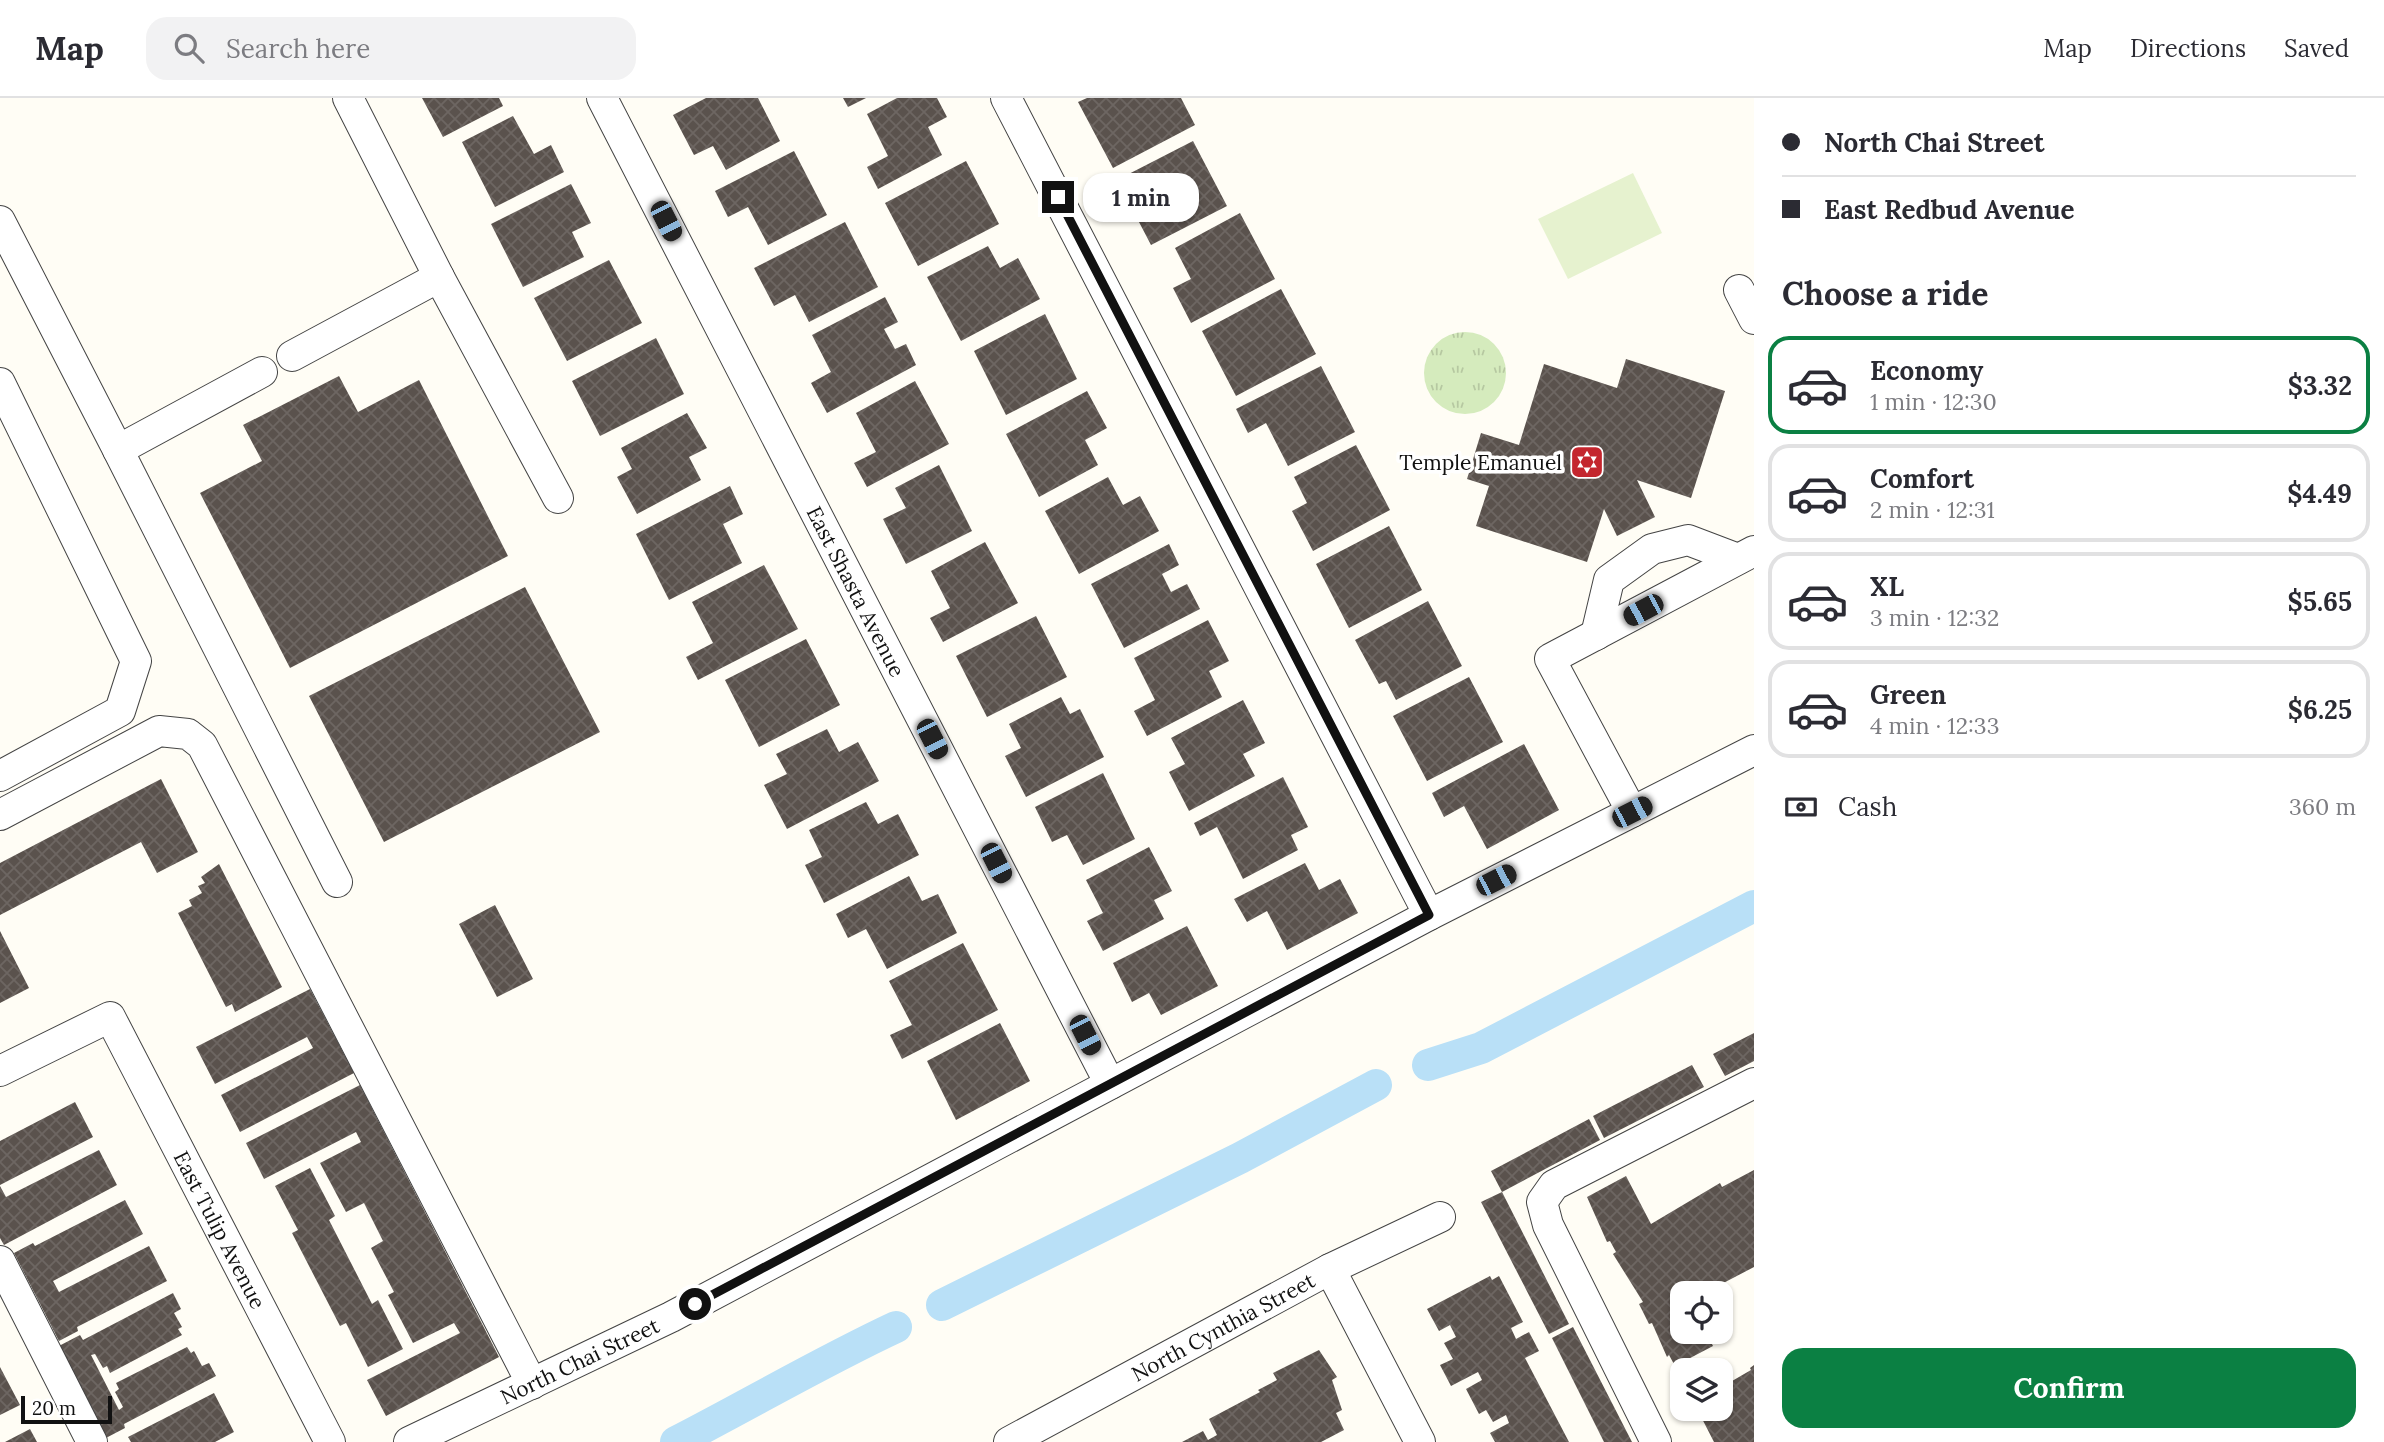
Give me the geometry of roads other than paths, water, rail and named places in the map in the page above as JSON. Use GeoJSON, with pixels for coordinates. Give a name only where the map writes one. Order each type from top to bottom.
{"type":"FeatureCollection","features":[{"type":"Feature","properties":{"kind":"street"},"geometry":{"type":"LineString","coordinates":[[348,98],[558,499]]}},
{"type":"Feature","properties":{"kind":"street","name":"East Shasta Avenue"},"geometry":{"type":"LineString","coordinates":[[602,98],[1110,1084]]}},
{"type":"Feature","properties":{"kind":"street"},"geometry":{"type":"LineString","coordinates":[[1006,98],[1429,915]]}},
{"type":"Feature","properties":{"kind":"street"},"geometry":{"type":"LineString","coordinates":[[0,221],[337,881]]}},
{"type":"Feature","properties":{"kind":"street"},"geometry":{"type":"LineString","coordinates":[[292,356],[439,276]]}},
{"type":"Feature","properties":{"kind":"street"},"geometry":{"type":"LineString","coordinates":[[1739,290],[1754,318]]}},
{"type":"Feature","properties":{"kind":"street"},"geometry":{"type":"LineString","coordinates":[[118,450],[262,372]]}},
{"type":"Feature","properties":{"kind":"street"},"geometry":{"type":"LineString","coordinates":[[0,383],[136,661],[120,711],[0,776]]}},
{"type":"Feature","properties":{"kind":"street"},"geometry":{"type":"LineString","coordinates":[[1596,635],[1609,580],[1652,549],[1688,540],[1746,555]]}},
{"type":"Feature","properties":{"kind":"street"},"geometry":{"type":"LineString","coordinates":[[1632,812],[1549,659],[1746,555]]}},
{"type":"Feature","properties":{"kind":"street"},"geometry":{"type":"LineString","coordinates":[[0,815],[159,731],[188,734],[202,746],[532,1384]]}},
{"type":"Feature","properties":{"kind":"street","name":"North Chai Street"},"geometry":{"type":"LineString","coordinates":[[409,1442],[671,1317],[1429,915],[1754,750]]}},
{"type":"Feature","properties":{"kind":"street","name":"East Tulip Avenue"},"geometry":{"type":"LineString","coordinates":[[0,1071],[110,1017],[330,1442]]}},
{"type":"Feature","properties":{"kind":"street"},"geometry":{"type":"LineString","coordinates":[[1656,1442],[1548,1225],[1542,1202],[1554,1185],[1754,1083]]}},
{"type":"Feature","properties":{"kind":"street","name":"North Cynthia Street"},"geometry":{"type":"LineString","coordinates":[[1009,1442],[1330,1269],[1440,1217]]}},
{"type":"Feature","properties":{"kind":"street"},"geometry":{"type":"LineString","coordinates":[[0,1261],[92,1442]]}},
{"type":"Feature","properties":{"kind":"street"},"geometry":{"type":"LineString","coordinates":[[1330,1269],[1420,1442]]}},
{"type":"Feature","properties":{"kind":"waterway"},"geometry":{"type":"LineString","coordinates":[[1428,1065],[1481,1048],[1754,906]]}},
{"type":"Feature","properties":{"kind":"waterway"},"geometry":{"type":"LineString","coordinates":[[942,1305],[1240,1158],[1376,1085]]}},
{"type":"Feature","properties":{"kind":"waterway"},"geometry":{"type":"LineString","coordinates":[[676,1442],[896,1327]]}},
{"type":"Feature","properties":{"kind":"place","name":"Temple Emanuel"},"geometry":{"type":"Point","coordinates":[1587,462]}}]}
